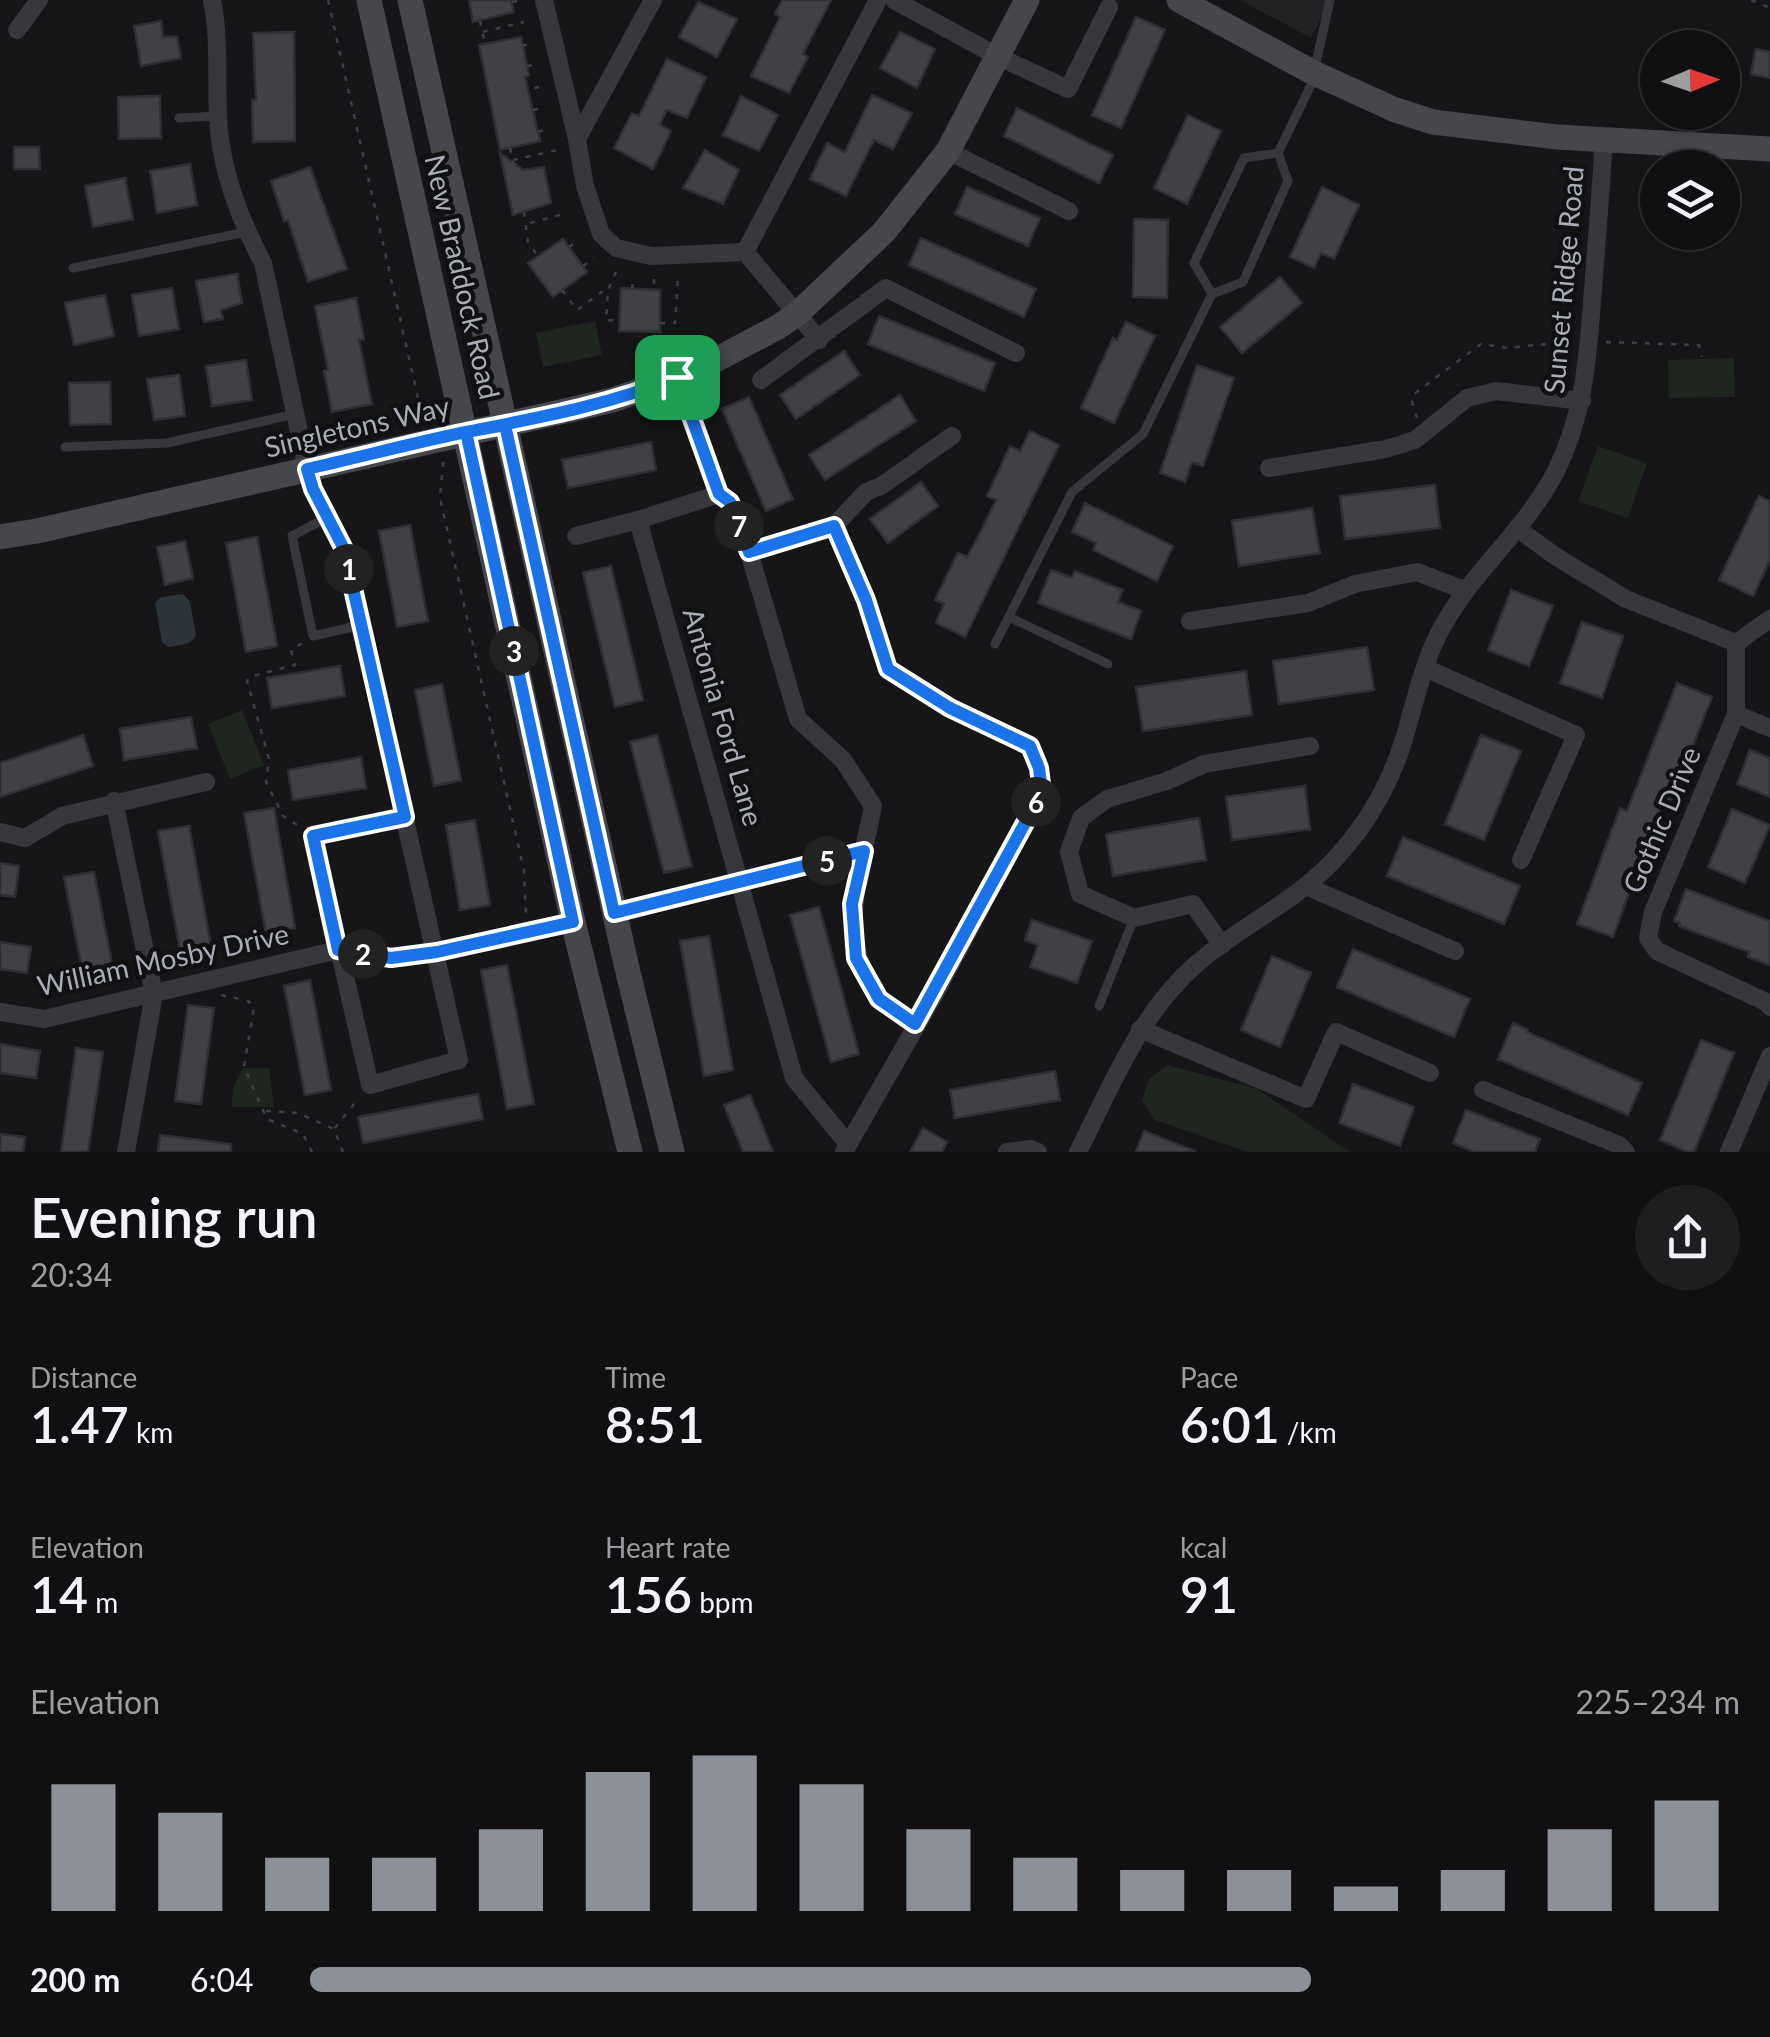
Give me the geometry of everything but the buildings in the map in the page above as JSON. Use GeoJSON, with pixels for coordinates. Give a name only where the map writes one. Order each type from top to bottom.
{"type":"FeatureCollection","features":[{"type":"Feature","properties":{"kind":"main road","name":"New Braddock Road"},"geometry":{"type":"LineString","coordinates":[[369,0],[573,922],[630,1152]]}},
{"type":"Feature","properties":{"kind":"main road","name":"New Braddock Road"},"geometry":{"type":"LineString","coordinates":[[410,0],[614,913],[672,1152]]}},
{"type":"Feature","properties":{"kind":"main road","name":"Singletons Way"},"geometry":{"type":"LineString","coordinates":[[0,537],[37,532],[613,400],[720,358],[796,314],[884,232],[948,152],[1027,0]]}},
{"type":"Feature","properties":{"kind":"main road"},"geometry":{"type":"LineString","coordinates":[[1179,0],[1312,72],[1393,110],[1433,122],[1506,132],[1770,149]]}},
{"type":"Feature","properties":{"kind":"street"},"geometry":{"type":"LineString","coordinates":[[18,30],[39,0]]}},
{"type":"Feature","properties":{"kind":"street"},"geometry":{"type":"LineString","coordinates":[[212,0],[218,27],[222,157],[247,232],[263,263],[307,469],[344,549],[437,952],[459,1060],[370,1085],[315,836],[405,817]]}},
{"type":"Feature","properties":{"kind":"street"},"geometry":{"type":"LineString","coordinates":[[544,0],[600,234],[616,248],[651,256],[745,252]]}},
{"type":"Feature","properties":{"kind":"street"},"geometry":{"type":"LineString","coordinates":[[577,139],[653,0]]}},
{"type":"Feature","properties":{"kind":"street"},"geometry":{"type":"LineString","coordinates":[[745,252],[878,0]]}},
{"type":"Feature","properties":{"kind":"street"},"geometry":{"type":"LineString","coordinates":[[894,0],[1068,89],[1109,7]]}},
{"type":"Feature","properties":{"kind":"street","name":"Sunset Ridge Road"},"geometry":{"type":"LineString","coordinates":[[1078,1152],[1140,1029],[1170,991],[1222,946],[1308,887],[1354,837],[1376,805],[1403,743],[1424,668],[1444,623],[1464,590],[1516,528],[1554,474],[1582,401],[1604,138]]}},
{"type":"Feature","properties":{"kind":"street"},"geometry":{"type":"LineString","coordinates":[[948,152],[1069,211]]}},
{"type":"Feature","properties":{"kind":"street"},"geometry":{"type":"LineString","coordinates":[[745,252],[819,340]]}},
{"type":"Feature","properties":{"kind":"street"},"geometry":{"type":"LineString","coordinates":[[761,380],[886,288],[1016,354]]}},
{"type":"Feature","properties":{"kind":"street"},"geometry":{"type":"LineString","coordinates":[[677,377],[719,494],[730,502],[749,552],[798,719],[843,760],[874,806],[852,904],[856,958],[879,999],[915,1024]]}},
{"type":"Feature","properties":{"kind":"street"},"geometry":{"type":"LineString","coordinates":[[1270,468],[1386,449],[1415,440],[1467,398],[1496,391],[1582,401]]}},
{"type":"Feature","properties":{"kind":"street"},"geometry":{"type":"LineString","coordinates":[[749,552],[834,526],[866,492],[881,486],[952,436]]}},
{"type":"Feature","properties":{"kind":"street"},"geometry":{"type":"LineString","coordinates":[[576,536],[719,494]]}},
{"type":"Feature","properties":{"kind":"street","name":"Antonia Ford Lane"},"geometry":{"type":"LineString","coordinates":[[638,520],[794,1078],[846,1148]]}},
{"type":"Feature","properties":{"kind":"street"},"geometry":{"type":"LineString","coordinates":[[834,526],[866,600],[888,669],[950,708],[1030,746],[1039,768],[1042,792],[846,1148]]}},
{"type":"Feature","properties":{"kind":"street"},"geometry":{"type":"LineString","coordinates":[[1516,528],[1626,599],[1736,643],[1770,619]]}},
{"type":"Feature","properties":{"kind":"street"},"geometry":{"type":"LineString","coordinates":[[1190,621],[1308,603],[1355,584],[1416,572],[1464,590]]}},
{"type":"Feature","properties":{"kind":"street","name":"Gothic Drive"},"geometry":{"type":"LineString","coordinates":[[1736,643],[1736,714],[1653,912],[1648,938],[1657,951],[1770,1007]]}},
{"type":"Feature","properties":{"kind":"street"},"geometry":{"type":"LineString","coordinates":[[1424,668],[1576,735],[1521,860]]}},
{"type":"Feature","properties":{"kind":"street"},"geometry":{"type":"LineString","coordinates":[[1736,714],[1770,728]]}},
{"type":"Feature","properties":{"kind":"street"},"geometry":{"type":"LineString","coordinates":[[1222,946],[1193,904],[1134,918],[1080,894],[1069,852],[1081,818],[1107,799],[1167,781],[1204,764],[1310,746]]}},
{"type":"Feature","properties":{"kind":"street"},"geometry":{"type":"LineString","coordinates":[[0,832],[26,838],[62,816],[206,782]]}},
{"type":"Feature","properties":{"kind":"street"},"geometry":{"type":"LineString","coordinates":[[114,802],[154,994],[126,1152]]}},
{"type":"Feature","properties":{"kind":"street"},"geometry":{"type":"LineString","coordinates":[[614,913],[864,851]]}},
{"type":"Feature","properties":{"kind":"street"},"geometry":{"type":"LineString","coordinates":[[1308,887],[1456,951]]}},
{"type":"Feature","properties":{"kind":"street","name":"William Mosby Drive"},"geometry":{"type":"LineString","coordinates":[[0,1012],[44,1020],[338,950],[391,958],[437,952],[573,922]]}},
{"type":"Feature","properties":{"kind":"street"},"geometry":{"type":"LineString","coordinates":[[1140,1029],[1306,1099],[1336,1032],[1430,1072]]}},
{"type":"Feature","properties":{"kind":"street"},"geometry":{"type":"LineString","coordinates":[[1729,1152],[1770,1056]]}},
{"type":"Feature","properties":{"kind":"street"},"geometry":{"type":"LineString","coordinates":[[1483,1090],[1618,1144],[1626,1152]]}},
{"type":"Feature","properties":{"kind":"street"},"geometry":{"type":"LineString","coordinates":[[1007,1152],[1038,1152]]}},
{"type":"Feature","properties":{"kind":"lane"},"geometry":{"type":"LineString","coordinates":[[995,644],[1072,492],[1143,434],[1212,294],[1243,282],[1288,181],[1278,153],[1311,84],[1330,0]]}},
{"type":"Feature","properties":{"kind":"lane"},"geometry":{"type":"LineString","coordinates":[[179,118],[218,116]]}},
{"type":"Feature","properties":{"kind":"lane"},"geometry":{"type":"LineString","coordinates":[[1212,294],[1194,263],[1244,158],[1278,153]]}},
{"type":"Feature","properties":{"kind":"lane"},"geometry":{"type":"LineString","coordinates":[[72,268],[247,232]]}},
{"type":"Feature","properties":{"kind":"lane"},"geometry":{"type":"LineString","coordinates":[[65,447],[167,443],[295,414]]}},
{"type":"Feature","properties":{"kind":"lane"},"geometry":{"type":"LineString","coordinates":[[328,518],[292,536],[314,636],[362,625]]}},
{"type":"Feature","properties":{"kind":"lane"},"geometry":{"type":"LineString","coordinates":[[1011,618],[1108,664]]}},
{"type":"Feature","properties":{"kind":"lane"},"geometry":{"type":"LineString","coordinates":[[1099,1006],[1134,918]]}},
{"type":"Feature","properties":{"kind":"path"},"geometry":{"type":"LineString","coordinates":[[328,0],[418,398],[429,420]]}},
{"type":"Feature","properties":{"kind":"path"},"geometry":{"type":"LineString","coordinates":[[512,2],[519,0]]}},
{"type":"Feature","properties":{"kind":"path"},"geometry":{"type":"LineString","coordinates":[[1751,0],[1770,8]]}},
{"type":"Feature","properties":{"kind":"path"},"geometry":{"type":"LineString","coordinates":[[480,20],[486,44]]}},
{"type":"Feature","properties":{"kind":"path"},"geometry":{"type":"LineString","coordinates":[[482,32],[524,22]]}},
{"type":"Feature","properties":{"kind":"path"},"geometry":{"type":"LineString","coordinates":[[522,46],[529,44]]}},
{"type":"Feature","properties":{"kind":"path"},"geometry":{"type":"LineString","coordinates":[[527,66],[534,65]]}},
{"type":"Feature","properties":{"kind":"path"},"geometry":{"type":"LineString","coordinates":[[495,85],[499,106]]}},
{"type":"Feature","properties":{"kind":"path"},"geometry":{"type":"LineString","coordinates":[[496,96],[539,87]]}},
{"type":"Feature","properties":{"kind":"path"},"geometry":{"type":"LineString","coordinates":[[533,110],[543,108]]}},
{"type":"Feature","properties":{"kind":"path"},"geometry":{"type":"LineString","coordinates":[[538,132],[548,129]]}},
{"type":"Feature","properties":{"kind":"path"},"geometry":{"type":"LineString","coordinates":[[510,148],[515,171]]}},
{"type":"Feature","properties":{"kind":"path"},"geometry":{"type":"LineString","coordinates":[[513,160],[553,151]]}},
{"type":"Feature","properties":{"kind":"path"},"geometry":{"type":"LineString","coordinates":[[524,212],[528,242],[538,256]]}},
{"type":"Feature","properties":{"kind":"path"},"geometry":{"type":"LineString","coordinates":[[526,223],[567,213]]}},
{"type":"Feature","properties":{"kind":"path"},"geometry":{"type":"LineString","coordinates":[[570,248],[579,240]]}},
{"type":"Feature","properties":{"kind":"path"},"geometry":{"type":"LineString","coordinates":[[583,266],[594,258]]}},
{"type":"Feature","properties":{"kind":"path"},"geometry":{"type":"LineString","coordinates":[[616,272],[610,286],[606,320],[620,321]]}},
{"type":"Feature","properties":{"kind":"path"},"geometry":{"type":"LineString","coordinates":[[632,289],[633,278]]}},
{"type":"Feature","properties":{"kind":"path"},"geometry":{"type":"LineString","coordinates":[[660,322],[675,323],[678,278]]}},
{"type":"Feature","properties":{"kind":"path"},"geometry":{"type":"LineString","coordinates":[[654,280],[654,290]]}},
{"type":"Feature","properties":{"kind":"path"},"geometry":{"type":"LineString","coordinates":[[562,290],[577,310],[610,286]]}},
{"type":"Feature","properties":{"kind":"path"},"geometry":{"type":"LineString","coordinates":[[1426,432],[1414,409],[1414,394],[1482,344],[1508,348],[1589,341],[1699,345],[1702,357]]}},
{"type":"Feature","properties":{"kind":"path"},"geometry":{"type":"LineString","coordinates":[[443,460],[440,498],[524,870],[526,916]]}},
{"type":"Feature","properties":{"kind":"path"},"geometry":{"type":"LineString","coordinates":[[314,636],[291,650],[295,665],[250,677],[247,682],[269,759],[266,782],[283,816],[315,836]]}},
{"type":"Feature","properties":{"kind":"path"},"geometry":{"type":"LineString","coordinates":[[215,994],[240,998],[254,1007],[244,1063],[267,1119],[302,1134],[312,1152]]}},
{"type":"Feature","properties":{"kind":"path"},"geometry":{"type":"LineString","coordinates":[[334,1128],[370,1085]]}},
{"type":"Feature","properties":{"kind":"path"},"geometry":{"type":"LineString","coordinates":[[265,1111],[298,1113],[334,1128],[343,1152]]}},
{"type":"Feature","properties":{"kind":"shaded area"},"geometry":{"type":"Polygon","coordinates":[[[1240,0],[1330,0],[1311,38],[1240,0]]]}},
{"type":"Feature","properties":{"kind":"shaded area"},"geometry":{"type":"Polygon","coordinates":[[[595,321],[602,355],[543,367],[536,333],[595,321]]]}},
{"type":"Feature","properties":{"kind":"shaded area"},"geometry":{"type":"Polygon","coordinates":[[[1734,358],[1735,397],[1669,398],[1668,360],[1734,358]]]}},
{"type":"Feature","properties":{"kind":"shaded area"},"geometry":{"type":"Polygon","coordinates":[[[1598,446],[1647,463],[1628,518],[1578,501],[1598,446]]]}},
{"type":"Feature","properties":{"kind":"shaded area"},"geometry":{"type":"Polygon","coordinates":[[[183,594],[190,602],[196,636],[189,643],[169,647],[162,642],[155,603],[161,597],[183,594]]]}},
{"type":"Feature","properties":{"kind":"shaded area"},"geometry":{"type":"Polygon","coordinates":[[[242,710],[264,765],[230,779],[208,724],[242,710]]]}},
{"type":"Feature","properties":{"kind":"shaded area"},"geometry":{"type":"Polygon","coordinates":[[[1167,1065],[1257,1089],[1350,1152],[1248,1152],[1155,1120],[1142,1100],[1149,1079],[1167,1065]]]}},
{"type":"Feature","properties":{"kind":"shaded area"},"geometry":{"type":"Polygon","coordinates":[[[243,1068],[269,1068],[274,1107],[231,1107],[234,1085],[243,1068]]]}},
{"type":"Feature","properties":{"kind":"route"},"geometry":{"type":"LineString","coordinates":[[677,377],[613,400],[466,432],[307,469],[344,549],[405,817],[313,836],[338,950],[391,958],[437,952],[573,922],[466,432],[505,425],[614,913],[864,851],[852,904],[856,958],[879,999],[915,1024],[1042,792],[1039,768],[1030,746],[950,708],[888,669],[866,600],[834,526],[749,552],[730,502],[719,494],[677,377]]}}]}
